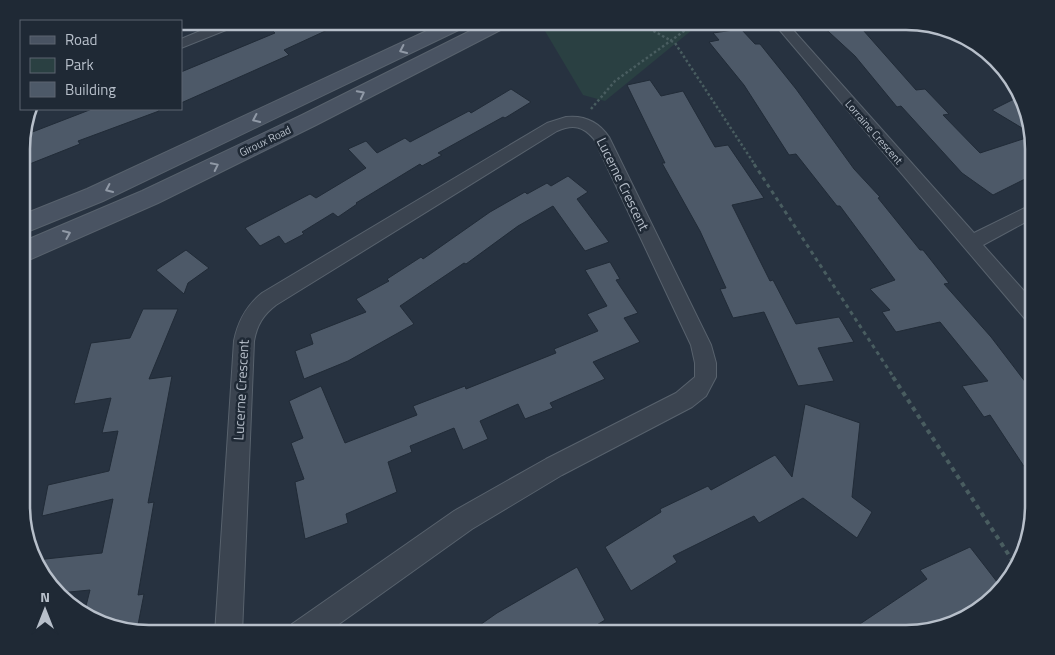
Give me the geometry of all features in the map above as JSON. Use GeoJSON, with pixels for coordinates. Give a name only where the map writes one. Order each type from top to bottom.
{"type":"FeatureCollection","features":[{"type":"Feature","properties":{"kind":"main road","name":"Giroux Road"},"geometry":{"type":"LineString","coordinates":[[30,222],[95,195],[444,30]]}},
{"type":"Feature","properties":{"kind":"main road","name":"Giroux Road"},"geometry":{"type":"LineString","coordinates":[[30,250],[150,197],[310,120],[486,30]]}},
{"type":"Feature","properties":{"kind":"street"},"geometry":{"type":"LineString","coordinates":[[182,44],[214,30]]}},
{"type":"Feature","properties":{"kind":"street","name":"Lorraine Crescent"},"geometry":{"type":"LineString","coordinates":[[786,30],[1025,304]]}},
{"type":"Feature","properties":{"kind":"street","name":"Lucerne Crescent"},"geometry":{"type":"LineString","coordinates":[[228,625],[244,341],[251,317],[256,310],[269,299],[552,127],[568,122],[582,121],[592,126],[601,136],[702,345],[707,369],[704,383],[700,389],[684,400],[554,467],[463,520],[315,625]]}},
{"type":"Feature","properties":{"kind":"street"},"geometry":{"type":"LineString","coordinates":[[971,243],[1025,215]]}},
{"type":"Feature","properties":{"kind":"path"},"geometry":{"type":"LineString","coordinates":[[654,30],[673,40],[1012,560]]}},
{"type":"Feature","properties":{"kind":"path"},"geometry":{"type":"LineString","coordinates":[[582,121],[599,98],[615,81],[686,30]]}},
{"type":"Feature","properties":{"kind":"green space"},"geometry":{"type":"Polygon","coordinates":[[[692,30],[605,101],[583,95],[545,31],[692,30]]]}},
{"type":"Feature","properties":{"kind":"building"},"geometry":{"type":"Polygon","coordinates":[[[327,30],[284,50],[289,55],[182,103],[182,72],[275,33],[273,31],[327,30]]]}},
{"type":"Feature","properties":{"kind":"building"},"geometry":{"type":"Polygon","coordinates":[[[742,30],[755,44],[760,44],[796,89],[854,169],[880,197],[878,198],[949,283],[944,284],[991,337],[1025,382],[1025,468],[990,415],[984,417],[962,386],[988,381],[940,322],[896,332],[882,312],[890,310],[870,289],[895,280],[840,206],[837,206],[796,154],[789,155],[744,85],[709,42],[719,40],[713,33],[742,30]]]}},
{"type":"Feature","properties":{"kind":"building"},"geometry":{"type":"Polygon","coordinates":[[[827,30],[863,30],[916,90],[925,89],[949,114],[943,115],[980,153],[1025,138],[1025,179],[993,195],[962,173],[901,106],[897,107],[855,56],[827,30]]]}},
{"type":"Feature","properties":{"kind":"building"},"geometry":{"type":"Polygon","coordinates":[[[650,80],[661,96],[683,91],[715,147],[728,145],[764,198],[732,205],[770,281],[773,280],[796,324],[839,317],[854,342],[818,348],[834,381],[798,386],[764,312],[733,318],[720,289],[726,288],[700,231],[662,163],[665,163],[627,85],[650,80]]]}},
{"type":"Feature","properties":{"kind":"building"},"geometry":{"type":"Polygon","coordinates":[[[511,89],[531,102],[505,118],[503,117],[438,153],[442,155],[422,166],[420,164],[356,203],[338,217],[333,213],[302,232],[304,234],[285,244],[279,236],[260,246],[245,228],[310,194],[316,198],[366,168],[348,149],[366,141],[377,153],[405,138],[410,142],[469,111],[471,113],[511,89]]]}},
{"type":"Feature","properties":{"kind":"building"},"geometry":{"type":"Polygon","coordinates":[[[1014,99],[1023,129],[992,110],[1014,99]]]}},
{"type":"Feature","properties":{"kind":"building"},"geometry":{"type":"Polygon","coordinates":[[[89,110],[159,111],[78,141],[80,144],[30,164],[31,132],[89,110]]]}},
{"type":"Feature","properties":{"kind":"building"},"geometry":{"type":"Polygon","coordinates":[[[568,176],[588,192],[577,199],[609,242],[585,251],[553,206],[518,226],[466,264],[464,263],[400,306],[414,324],[348,361],[304,379],[295,351],[313,344],[310,334],[366,312],[356,299],[389,281],[387,279],[421,257],[423,259],[490,212],[525,192],[527,194],[547,183],[551,186],[568,176]]]}},
{"type":"Feature","properties":{"kind":"building"},"geometry":{"type":"Polygon","coordinates":[[[186,250],[209,268],[188,283],[184,294],[156,270],[186,250]]]}},
{"type":"Feature","properties":{"kind":"building"},"geometry":{"type":"Polygon","coordinates":[[[610,262],[620,279],[616,280],[638,313],[624,318],[640,342],[593,362],[605,379],[550,403],[553,408],[525,419],[518,404],[480,421],[488,439],[463,450],[454,428],[410,446],[412,452],[388,462],[397,492],[346,514],[348,523],[305,539],[295,482],[304,479],[291,443],[303,438],[289,401],[321,386],[345,443],[417,415],[413,406],[465,386],[466,389],[556,353],[554,349],[598,331],[587,314],[607,306],[585,270],[610,262]]]}},
{"type":"Feature","properties":{"kind":"building"},"geometry":{"type":"Polygon","coordinates":[[[143,309],[178,309],[149,379],[172,376],[148,503],[154,502],[138,595],[144,594],[138,624],[103,616],[86,607],[90,590],[70,592],[70,585],[61,585],[42,559],[102,553],[113,499],[42,516],[48,485],[109,471],[118,431],[102,433],[111,398],[74,404],[91,343],[130,338],[143,309]]]}},
{"type":"Feature","properties":{"kind":"building"},"geometry":{"type":"Polygon","coordinates":[[[805,404],[860,423],[852,497],[872,512],[857,538],[803,498],[759,523],[754,516],[673,556],[677,562],[631,591],[605,547],[661,512],[660,509],[708,486],[711,490],[775,455],[792,477],[805,404]]]}},
{"type":"Feature","properties":{"kind":"building"},"geometry":{"type":"Polygon","coordinates":[[[970,547],[997,582],[966,609],[937,621],[914,625],[858,625],[927,579],[920,570],[970,547]]]}},
{"type":"Feature","properties":{"kind":"building"},"geometry":{"type":"Polygon","coordinates":[[[577,567],[605,620],[597,625],[480,625],[497,613],[577,567]]]}}]}
